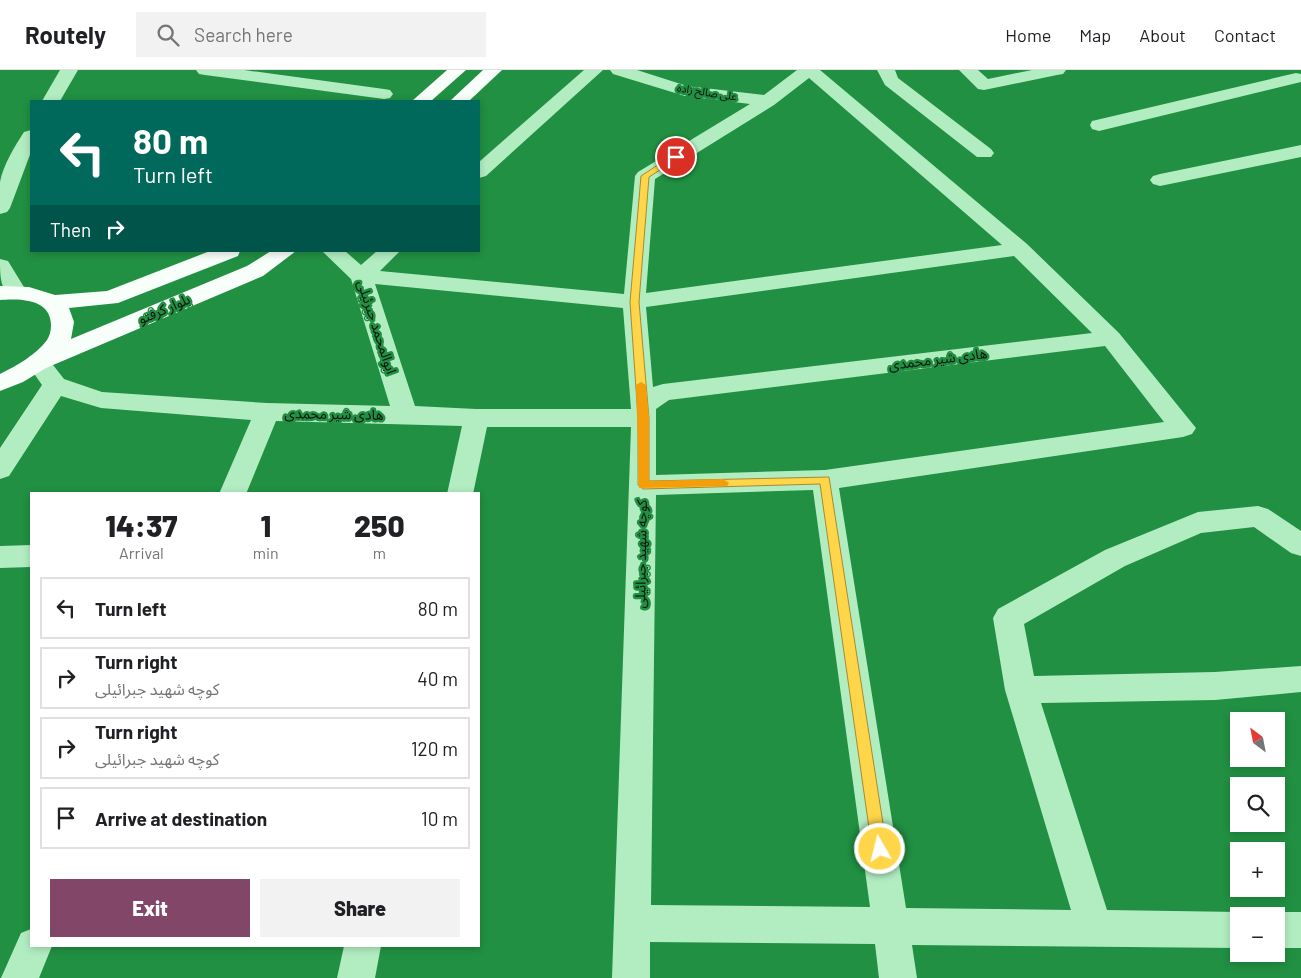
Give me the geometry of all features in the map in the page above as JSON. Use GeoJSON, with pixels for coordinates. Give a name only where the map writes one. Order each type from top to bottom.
{"type":"FeatureCollection","features":[{"type":"Feature","properties":{"kind":"main road"},"geometry":{"type":"LineString","coordinates":[[422,100],[457,70]]}},
{"type":"Feature","properties":{"kind":"main road"},"geometry":{"type":"LineString","coordinates":[[460,100],[493,70]]}},
{"type":"Feature","properties":{"kind":"main road","name":"بلوار کرفتو"},"geometry":{"type":"LineString","coordinates":[[53,302],[110,298],[227,252]]}},
{"type":"Feature","properties":{"kind":"main road","name":"بلوار کرفتو"},"geometry":{"type":"LineString","coordinates":[[38,362],[254,271],[284,252]]}},
{"type":"Feature","properties":{"kind":"main road"},"geometry":{"type":"LineString","coordinates":[[0,383],[14,378],[38,362],[56,345],[64,328],[62,314],[53,302],[37,295],[8,292]]}},
{"type":"Feature","properties":{"kind":"street"},"geometry":{"type":"LineString","coordinates":[[52,100],[69,70]]}},
{"type":"Feature","properties":{"kind":"street"},"geometry":{"type":"LineString","coordinates":[[204,70],[384,94]]}},
{"type":"Feature","properties":{"kind":"street"},"geometry":{"type":"LineString","coordinates":[[480,171],[594,70]]}},
{"type":"Feature","properties":{"kind":"street","name":"علی صالح زاده"},"geometry":{"type":"LineString","coordinates":[[619,70],[685,91],[768,101]]}},
{"type":"Feature","properties":{"kind":"street"},"geometry":{"type":"LineString","coordinates":[[643,485],[825,480],[1183,428],[1111,338],[1019,250],[809,70]]}},
{"type":"Feature","properties":{"kind":"street","name":"کوچه شهید جبرائیلی"},"geometry":{"type":"LineString","coordinates":[[631,978],[643,485],[643,412],[634,302],[645,176],[768,101],[809,70]]}},
{"type":"Feature","properties":{"kind":"street"},"geometry":{"type":"LineString","coordinates":[[886,70],[892,81],[984,152]]}},
{"type":"Feature","properties":{"kind":"street"},"geometry":{"type":"LineString","coordinates":[[968,70],[984,84],[1057,70]]}},
{"type":"Feature","properties":{"kind":"street"},"geometry":{"type":"LineString","coordinates":[[1100,125],[1293,76]]}},
{"type":"Feature","properties":{"kind":"street"},"geometry":{"type":"LineString","coordinates":[[0,208],[20,155],[30,138]]}},
{"type":"Feature","properties":{"kind":"street"},"geometry":{"type":"LineString","coordinates":[[1160,180],[1301,151]]}},
{"type":"Feature","properties":{"kind":"street"},"geometry":{"type":"LineString","coordinates":[[361,276],[634,302],[1019,250]]}},
{"type":"Feature","properties":{"kind":"street","name":"ابوالمحمد جبرئیلی"},"geometry":{"type":"LineString","coordinates":[[333,252],[361,276],[405,414]]}},
{"type":"Feature","properties":{"kind":"street"},"geometry":{"type":"LineString","coordinates":[[361,276],[389,252]]}},
{"type":"Feature","properties":{"kind":"street"},"geometry":{"type":"LineString","coordinates":[[0,266],[8,292]]}},
{"type":"Feature","properties":{"kind":"street","name":"هادی شیر محمدی"},"geometry":{"type":"LineString","coordinates":[[55,385],[101,400],[267,412],[373,416],[405,414],[476,418],[643,412],[663,392],[1111,338]]}},
{"type":"Feature","properties":{"kind":"street"},"geometry":{"type":"LineString","coordinates":[[0,469],[55,385],[38,362]]}},
{"type":"Feature","properties":{"kind":"street"},"geometry":{"type":"LineString","coordinates":[[233,492],[267,412]]}},
{"type":"Feature","properties":{"kind":"street"},"geometry":{"type":"LineString","coordinates":[[460,492],[476,418]]}},
{"type":"Feature","properties":{"kind":"street"},"geometry":{"type":"LineString","coordinates":[[825,480],[898,978]]}},
{"type":"Feature","properties":{"kind":"street"},"geometry":{"type":"LineString","coordinates":[[1095,929],[1021,690],[1008,618],[1115,558],[1198,523],[1258,516],[1301,545]]}},
{"type":"Feature","properties":{"kind":"street"},"geometry":{"type":"LineString","coordinates":[[0,557],[30,556]]}},
{"type":"Feature","properties":{"kind":"street"},"geometry":{"type":"LineString","coordinates":[[1021,690],[1215,686],[1301,679]]}},
{"type":"Feature","properties":{"kind":"street"},"geometry":{"type":"LineString","coordinates":[[632,924],[1230,930]]}},
{"type":"Feature","properties":{"kind":"street"},"geometry":{"type":"LineString","coordinates":[[1285,930],[1301,930]]}},
{"type":"Feature","properties":{"kind":"street"},"geometry":{"type":"LineString","coordinates":[[20,978],[34,947]]}},
{"type":"Feature","properties":{"kind":"street"},"geometry":{"type":"LineString","coordinates":[[356,978],[362,947]]}},
{"type":"Feature","properties":{"kind":"slow traffic"},"geometry":{"type":"LineString","coordinates":[[641,385],[644,418],[643,485],[723,483]]}},
{"type":"Feature","properties":{"kind":"route"},"geometry":{"type":"LineString","coordinates":[[676,157],[645,176],[634,302],[644,418],[643,485],[825,480],[880,849]]}}]}
